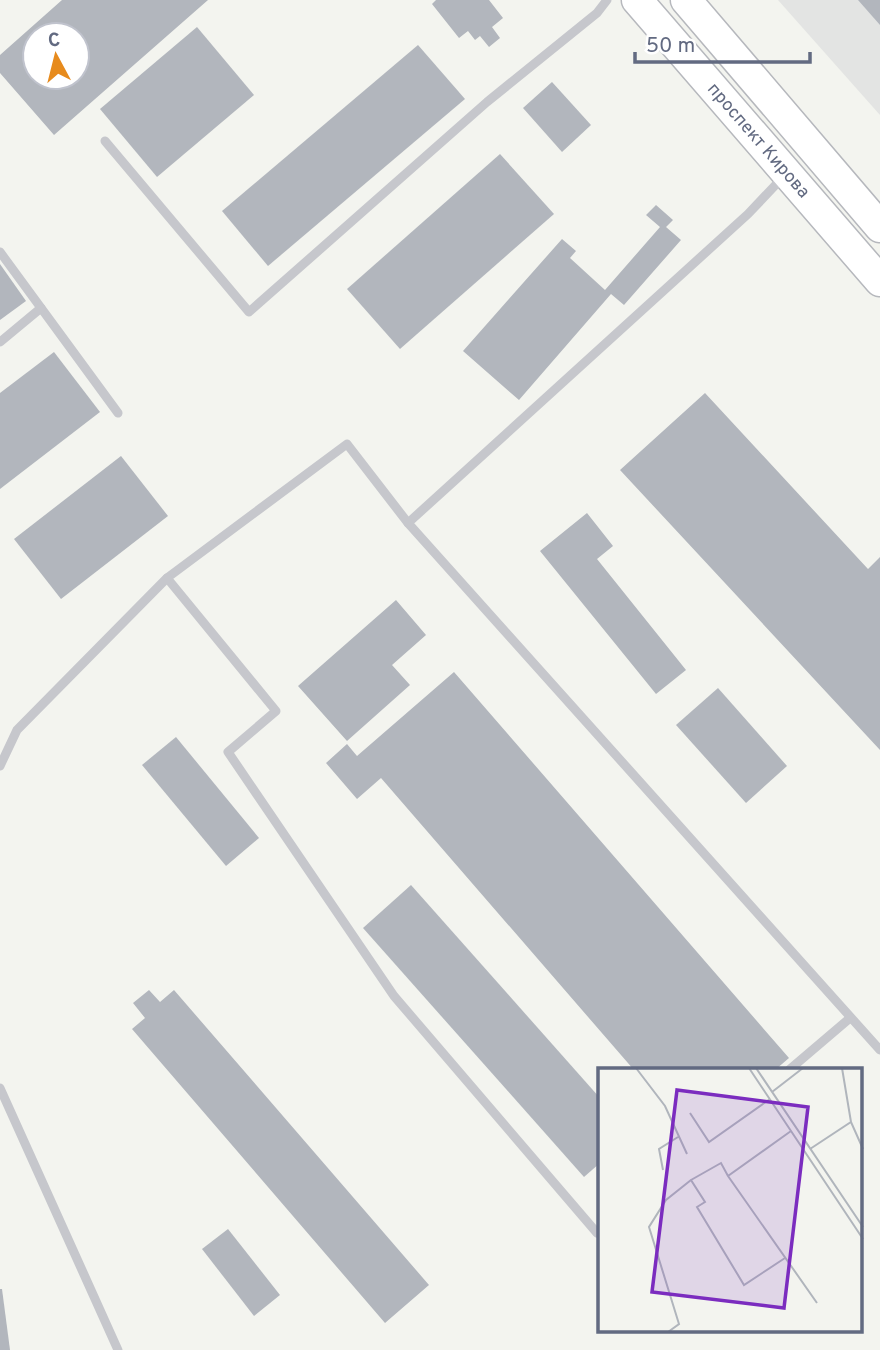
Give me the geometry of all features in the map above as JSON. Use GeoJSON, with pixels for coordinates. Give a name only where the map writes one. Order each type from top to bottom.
{"type":"FeatureCollection","features":[{"type":"Feature","properties":{"kind":"main road","name":"проспект Кирова"},"geometry":{"type":"LineString","coordinates":[[637,0],[880,281]]}},
{"type":"Feature","properties":{"kind":"main road","name":"проспект Кирова"},"geometry":{"type":"LineString","coordinates":[[686,0],[880,227]]}},
{"type":"Feature","properties":{"kind":"lane"},"geometry":{"type":"LineString","coordinates":[[105,141],[249,312],[487,102],[597,13],[607,0]]}},
{"type":"Feature","properties":{"kind":"lane"},"geometry":{"type":"LineString","coordinates":[[408,523],[748,214],[788,172]]}},
{"type":"Feature","properties":{"kind":"lane"},"geometry":{"type":"LineString","coordinates":[[0,252],[118,413]]}},
{"type":"Feature","properties":{"kind":"lane"},"geometry":{"type":"LineString","coordinates":[[0,342],[41,308]]}},
{"type":"Feature","properties":{"kind":"lane"},"geometry":{"type":"LineString","coordinates":[[0,766],[17,730],[167,578],[347,444],[408,523],[880,1050]]}},
{"type":"Feature","properties":{"kind":"lane"},"geometry":{"type":"LineString","coordinates":[[167,578],[276,711],[228,752],[394,996],[598,1232]]}},
{"type":"Feature","properties":{"kind":"lane"},"geometry":{"type":"LineString","coordinates":[[791,1068],[850,1017]]}},
{"type":"Feature","properties":{"kind":"lane"},"geometry":{"type":"LineString","coordinates":[[0,1088],[118,1350]]}},
{"type":"Feature","properties":{"kind":"shaded area"},"geometry":{"type":"Polygon","coordinates":[[[778,0],[880,0],[880,115],[778,0]]]}},
{"type":"Feature","properties":{"kind":"building"},"geometry":{"type":"Polygon","coordinates":[[[62,0],[208,0],[54,135],[0,73],[0,55],[21,36],[21,91],[91,91],[91,21],[38,21],[62,0]]]}},
{"type":"Feature","properties":{"kind":"building"},"geometry":{"type":"Polygon","coordinates":[[[436,0],[489,0],[503,18],[492,27],[500,38],[489,47],[480,36],[475,40],[468,31],[459,38],[432,4],[436,0]]]}},
{"type":"Feature","properties":{"kind":"building"},"geometry":{"type":"Polygon","coordinates":[[[858,0],[880,0],[880,25],[858,0]]]}},
{"type":"Feature","properties":{"kind":"building"},"geometry":{"type":"Polygon","coordinates":[[[197,27],[254,95],[157,177],[100,109],[197,27]]]}},
{"type":"Feature","properties":{"kind":"building"},"geometry":{"type":"Polygon","coordinates":[[[418,45],[465,99],[268,266],[222,211],[418,45]]]}},
{"type":"Feature","properties":{"kind":"building"},"geometry":{"type":"Polygon","coordinates":[[[552,82],[591,125],[562,152],[523,108],[552,82]]]}},
{"type":"Feature","properties":{"kind":"building"},"geometry":{"type":"Polygon","coordinates":[[[500,154],[554,214],[400,349],[347,289],[500,154]]]}},
{"type":"Feature","properties":{"kind":"building"},"geometry":{"type":"Polygon","coordinates":[[[656,205],[673,220],[666,227],[681,240],[624,305],[611,294],[519,400],[463,351],[562,239],[576,251],[570,258],[605,290],[660,227],[646,215],[656,205]]]}},
{"type":"Feature","properties":{"kind":"building"},"geometry":{"type":"Polygon","coordinates":[[[0,264],[26,301],[0,320],[0,264]]]}},
{"type":"Feature","properties":{"kind":"building"},"geometry":{"type":"Polygon","coordinates":[[[54,352],[100,412],[0,489],[0,393],[54,352]]]}},
{"type":"Feature","properties":{"kind":"building"},"geometry":{"type":"Polygon","coordinates":[[[705,393],[868,569],[880,557],[880,750],[620,470],[705,393]]]}},
{"type":"Feature","properties":{"kind":"building"},"geometry":{"type":"Polygon","coordinates":[[[121,456],[168,516],[61,599],[14,539],[121,456]]]}},
{"type":"Feature","properties":{"kind":"building"},"geometry":{"type":"Polygon","coordinates":[[[587,513],[613,546],[597,559],[686,670],[656,694],[540,551],[587,513]]]}},
{"type":"Feature","properties":{"kind":"building"},"geometry":{"type":"Polygon","coordinates":[[[396,600],[426,635],[392,665],[410,685],[347,741],[298,686],[396,600]]]}},
{"type":"Feature","properties":{"kind":"building"},"geometry":{"type":"Polygon","coordinates":[[[454,672],[789,1058],[777,1068],[632,1068],[381,778],[357,799],[326,763],[347,744],[357,756],[454,672]]]}},
{"type":"Feature","properties":{"kind":"building"},"geometry":{"type":"Polygon","coordinates":[[[718,688],[787,766],[746,803],[676,725],[718,688]]]}},
{"type":"Feature","properties":{"kind":"building"},"geometry":{"type":"Polygon","coordinates":[[[176,737],[259,838],[226,866],[142,765],[176,737]]]}},
{"type":"Feature","properties":{"kind":"building"},"geometry":{"type":"Polygon","coordinates":[[[411,885],[598,1096],[598,1165],[584,1177],[363,928],[411,885]]]}},
{"type":"Feature","properties":{"kind":"building"},"geometry":{"type":"Polygon","coordinates":[[[149,990],[160,1002],[174,990],[429,1285],[385,1323],[132,1029],[145,1018],[133,1003],[149,990]]]}},
{"type":"Feature","properties":{"kind":"building"},"geometry":{"type":"Polygon","coordinates":[[[228,1229],[280,1295],[254,1316],[202,1249],[228,1229]]]}},
{"type":"Feature","properties":{"kind":"building"},"geometry":{"type":"Polygon","coordinates":[[[2,1289],[10,1350],[0,1350],[2,1289]]]}}]}
